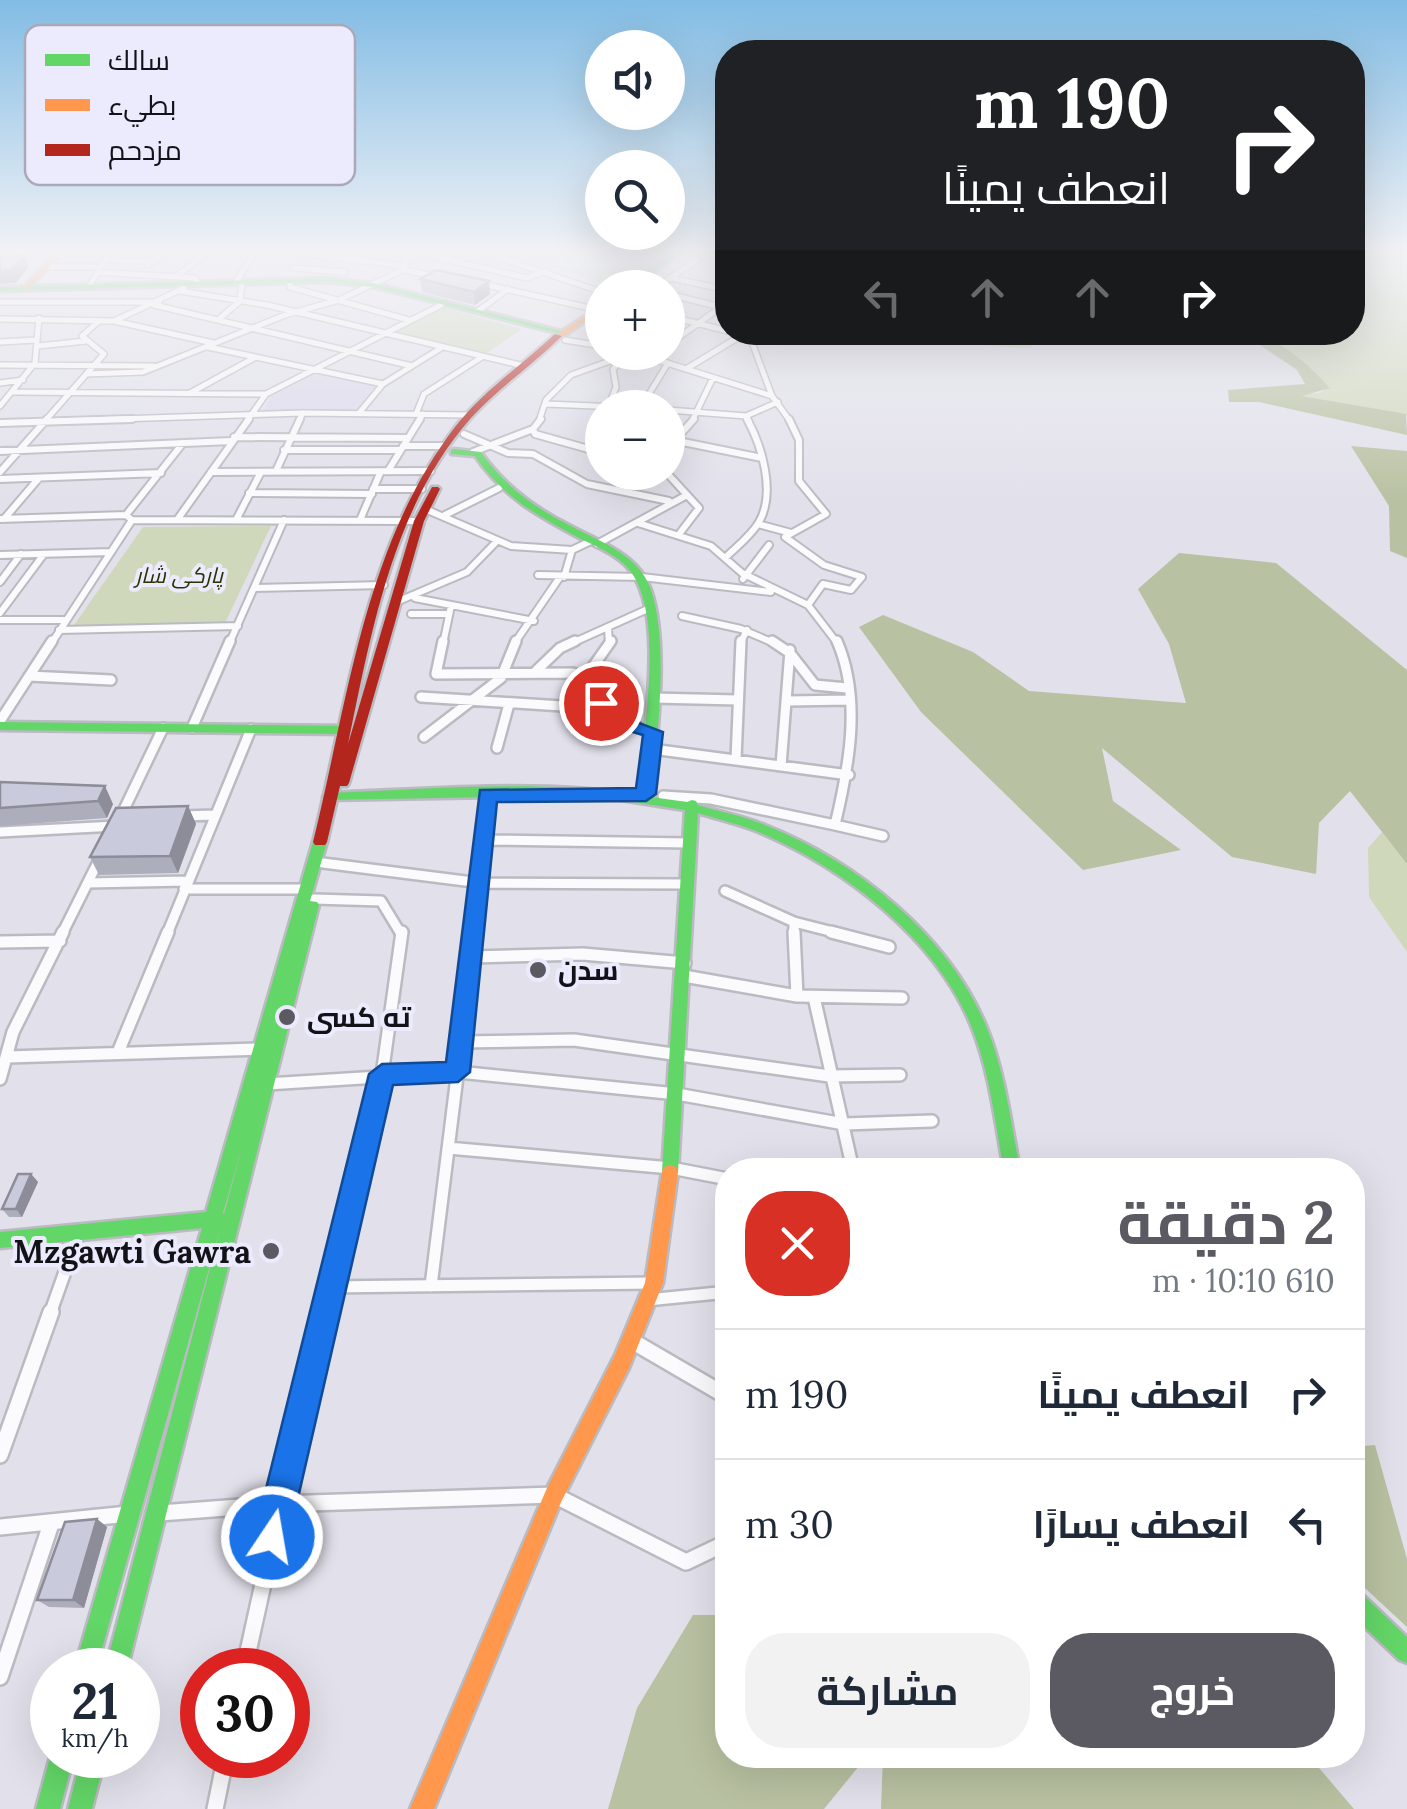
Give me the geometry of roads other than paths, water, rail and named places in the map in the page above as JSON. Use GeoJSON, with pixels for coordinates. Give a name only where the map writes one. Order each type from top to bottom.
{"type":"FeatureCollection","features":[{"type":"Feature","properties":{"kind":"main road"},"geometry":{"type":"LineString","coordinates":[[557,334],[567,337]]}},
{"type":"Feature","properties":{"kind":"main road"},"geometry":{"type":"LineString","coordinates":[[558,334],[567,337]]}},
{"type":"Feature","properties":{"kind":"main road"},"geometry":{"type":"LineString","coordinates":[[91,1648],[207,1220],[309,894],[323,864],[344,730],[384,585],[468,415],[520,365],[571,334]]}},
{"type":"Feature","properties":{"kind":"main road"},"geometry":{"type":"LineString","coordinates":[[122,1648],[267,1084],[334,797],[394,603],[422,489],[431,471],[494,396],[567,337]]}},
{"type":"Feature","properties":{"kind":"main road"},"geometry":{"type":"LineString","coordinates":[[449,449],[473,452],[498,488],[594,542],[642,577],[650,608],[653,698],[646,794]]}},
{"type":"Feature","properties":{"kind":"main road"},"geometry":{"type":"LineString","coordinates":[[0,724],[344,730]]}},
{"type":"Feature","properties":{"kind":"main road"},"geometry":{"type":"LineString","coordinates":[[334,797],[646,794],[758,823],[822,851],[884,899],[937,951],[978,1024],[1009,1158]]}},
{"type":"Feature","properties":{"kind":"main road"},"geometry":{"type":"LineString","coordinates":[[422,1809],[554,1494],[632,1341],[654,1283],[677,1094],[692,804]]}},
{"type":"Feature","properties":{"kind":"main road"},"geometry":{"type":"LineString","coordinates":[[0,1240],[78,1236],[233,1218]]}},
{"type":"Feature","properties":{"kind":"main road"},"geometry":{"type":"LineString","coordinates":[[1365,1612],[1407,1652]]}},
{"type":"Feature","properties":{"kind":"main road"},"geometry":{"type":"LineString","coordinates":[[48,1809],[56,1778]]}},
{"type":"Feature","properties":{"kind":"main road"},"geometry":{"type":"LineString","coordinates":[[80,1809],[88,1778]]}},
{"type":"Feature","properties":{"kind":"street"},"geometry":{"type":"LineString","coordinates":[[0,406],[35,362],[38,334]]}},
{"type":"Feature","properties":{"kind":"street"},"geometry":{"type":"LineString","coordinates":[[85,334],[86,341]]}},
{"type":"Feature","properties":{"kind":"street"},"geometry":{"type":"LineString","coordinates":[[168,334],[255,358],[383,384]]}},
{"type":"Feature","properties":{"kind":"street"},"geometry":{"type":"LineString","coordinates":[[86,374],[134,374],[236,334]]}},
{"type":"Feature","properties":{"kind":"street"},"geometry":{"type":"LineString","coordinates":[[285,334],[412,366]]}},
{"type":"Feature","properties":{"kind":"street"},"geometry":{"type":"LineString","coordinates":[[376,334],[520,365]]}},
{"type":"Feature","properties":{"kind":"street"},"geometry":{"type":"LineString","coordinates":[[14,392],[266,394],[385,334]]}},
{"type":"Feature","properties":{"kind":"street"},"geometry":{"type":"LineString","coordinates":[[567,337],[585,342]]}},
{"type":"Feature","properties":{"kind":"street"},"geometry":{"type":"LineString","coordinates":[[0,342],[86,341],[104,350],[40,422],[0,476]]}},
{"type":"Feature","properties":{"kind":"street"},"geometry":{"type":"LineString","coordinates":[[686,369],[718,345]]}},
{"type":"Feature","properties":{"kind":"street"},"geometry":{"type":"LineString","coordinates":[[754,345],[775,399],[799,440],[798,481],[826,514],[785,538],[814,559],[862,577],[851,590],[823,584],[808,605]]}},
{"type":"Feature","properties":{"kind":"street"},"geometry":{"type":"LineString","coordinates":[[358,412],[383,384],[441,348]]}},
{"type":"Feature","properties":{"kind":"street"},"geometry":{"type":"LineString","coordinates":[[360,520],[384,471],[408,438],[420,414],[424,394],[482,356]]}},
{"type":"Feature","properties":{"kind":"street"},"geometry":{"type":"LineString","coordinates":[[190,394],[255,358]]}},
{"type":"Feature","properties":{"kind":"street"},"geometry":{"type":"LineString","coordinates":[[0,365],[35,362],[158,366]]}},
{"type":"Feature","properties":{"kind":"street"},"geometry":{"type":"LineString","coordinates":[[473,452],[533,430],[546,404],[585,369]]}},
{"type":"Feature","properties":{"kind":"street"},"geometry":{"type":"LineString","coordinates":[[686,369],[775,399]]}},
{"type":"Feature","properties":{"kind":"street"},"geometry":{"type":"LineString","coordinates":[[614,370],[615,390]]}},
{"type":"Feature","properties":{"kind":"street"},"geometry":{"type":"LineString","coordinates":[[578,371],[613,374]]}},
{"type":"Feature","properties":{"kind":"street"},"geometry":{"type":"LineString","coordinates":[[685,424],[696,412],[713,378]]}},
{"type":"Feature","properties":{"kind":"street"},"geometry":{"type":"LineString","coordinates":[[0,383],[23,380]]}},
{"type":"Feature","properties":{"kind":"street"},"geometry":{"type":"LineString","coordinates":[[177,520],[266,394]]}},
{"type":"Feature","properties":{"kind":"street"},"geometry":{"type":"LineString","coordinates":[[685,411],[746,416],[775,399]]}},
{"type":"Feature","properties":{"kind":"street"},"geometry":{"type":"LineString","coordinates":[[546,404],[585,405]]}},
{"type":"Feature","properties":{"kind":"street"},"geometry":{"type":"LineString","coordinates":[[0,422],[358,412],[468,415]]}},
{"type":"Feature","properties":{"kind":"street"},"geometry":{"type":"LineString","coordinates":[[276,471],[302,413]]}},
{"type":"Feature","properties":{"kind":"street"},"geometry":{"type":"LineString","coordinates":[[725,558],[758,524],[764,507],[758,433],[746,416]]}},
{"type":"Feature","properties":{"kind":"street"},"geometry":{"type":"LineString","coordinates":[[533,430],[585,448]]}},
{"type":"Feature","properties":{"kind":"street"},"geometry":{"type":"LineString","coordinates":[[464,434],[508,453],[533,454],[587,484],[669,501]]}},
{"type":"Feature","properties":{"kind":"street"},"geometry":{"type":"LineString","coordinates":[[0,451],[293,437],[408,438]]}},
{"type":"Feature","properties":{"kind":"street"},"geometry":{"type":"LineString","coordinates":[[533,454],[554,440]]}},
{"type":"Feature","properties":{"kind":"street"},"geometry":{"type":"LineString","coordinates":[[0,724],[129,518],[183,443]]}},
{"type":"Feature","properties":{"kind":"street"},"geometry":{"type":"LineString","coordinates":[[685,443],[762,458]]}},
{"type":"Feature","properties":{"kind":"street"},"geometry":{"type":"LineString","coordinates":[[284,450],[449,449]]}},
{"type":"Feature","properties":{"kind":"street"},"geometry":{"type":"LineString","coordinates":[[212,472],[431,471]]}},
{"type":"Feature","properties":{"kind":"street"},"geometry":{"type":"LineString","coordinates":[[236,520],[260,472]]}},
{"type":"Feature","properties":{"kind":"street"},"geometry":{"type":"LineString","coordinates":[[0,476],[161,473]]}},
{"type":"Feature","properties":{"kind":"street"},"geometry":{"type":"LineString","coordinates":[[2,519],[38,478]]}},
{"type":"Feature","properties":{"kind":"street"},"geometry":{"type":"LineString","coordinates":[[2,519],[416,517],[444,514],[498,488]]}},
{"type":"Feature","properties":{"kind":"street"},"geometry":{"type":"LineString","coordinates":[[248,493],[422,489]]}},
{"type":"Feature","properties":{"kind":"street"},"geometry":{"type":"LineString","coordinates":[[680,532],[699,508],[683,490]]}},
{"type":"Feature","properties":{"kind":"street"},"geometry":{"type":"LineString","coordinates":[[444,514],[497,541],[520,548],[572,550],[688,495]]}},
{"type":"Feature","properties":{"kind":"street"},"geometry":{"type":"LineString","coordinates":[[192,728],[284,520]]}},
{"type":"Feature","properties":{"kind":"street"},"geometry":{"type":"LineString","coordinates":[[638,522],[680,532],[725,558],[746,576],[808,605],[829,626],[848,688],[854,742],[835,825]]}},
{"type":"Feature","properties":{"kind":"street"},"geometry":{"type":"LineString","coordinates":[[758,524],[790,533]]}},
{"type":"Feature","properties":{"kind":"street"},"geometry":{"type":"LineString","coordinates":[[394,603],[414,598],[487,560],[497,541]]}},
{"type":"Feature","properties":{"kind":"street"},"geometry":{"type":"LineString","coordinates":[[735,586],[769,544]]}},
{"type":"Feature","properties":{"kind":"street"},"geometry":{"type":"LineString","coordinates":[[424,737],[474,702],[504,672],[509,652],[562,577],[572,550]]}},
{"type":"Feature","properties":{"kind":"street"},"geometry":{"type":"LineString","coordinates":[[0,554],[110,552]]}},
{"type":"Feature","properties":{"kind":"street"},"geometry":{"type":"LineString","coordinates":[[0,583],[22,554]]}},
{"type":"Feature","properties":{"kind":"street"},"geometry":{"type":"LineString","coordinates":[[0,617],[44,554]]}},
{"type":"Feature","properties":{"kind":"street"},"geometry":{"type":"LineString","coordinates":[[538,575],[642,577],[782,593]]}},
{"type":"Feature","properties":{"kind":"street"},"geometry":{"type":"LineString","coordinates":[[0,583],[22,584]]}},
{"type":"Feature","properties":{"kind":"street"},"geometry":{"type":"LineString","coordinates":[[255,588],[384,585]]}},
{"type":"Feature","properties":{"kind":"street"},"geometry":{"type":"LineString","coordinates":[[414,598],[449,610],[534,620]]}},
{"type":"Feature","properties":{"kind":"street"},"geometry":{"type":"LineString","coordinates":[[536,671],[560,648],[650,608]]}},
{"type":"Feature","properties":{"kind":"street"},"geometry":{"type":"LineString","coordinates":[[411,614],[449,610]]}},
{"type":"Feature","properties":{"kind":"street"},"geometry":{"type":"LineString","coordinates":[[449,610],[436,674],[536,671],[585,678],[616,721],[653,732]]}},
{"type":"Feature","properties":{"kind":"street"},"geometry":{"type":"LineString","coordinates":[[682,616],[764,633],[790,650],[814,685],[848,688]]}},
{"type":"Feature","properties":{"kind":"street"},"geometry":{"type":"LineString","coordinates":[[0,617],[66,620]]}},
{"type":"Feature","properties":{"kind":"street"},"geometry":{"type":"LineString","coordinates":[[59,630],[238,626]]}},
{"type":"Feature","properties":{"kind":"street"},"geometry":{"type":"LineString","coordinates":[[585,678],[610,641],[608,628]]}},
{"type":"Feature","properties":{"kind":"street"},"geometry":{"type":"LineString","coordinates":[[736,759],[740,645],[747,630]]}},
{"type":"Feature","properties":{"kind":"street"},"geometry":{"type":"LineString","coordinates":[[781,766],[790,650]]}},
{"type":"Feature","properties":{"kind":"street"},"geometry":{"type":"LineString","coordinates":[[29,676],[112,680]]}},
{"type":"Feature","properties":{"kind":"street"},"geometry":{"type":"LineString","coordinates":[[421,697],[562,706]]}},
{"type":"Feature","properties":{"kind":"street"},"geometry":{"type":"LineString","coordinates":[[653,698],[738,700]]}},
{"type":"Feature","properties":{"kind":"street"},"geometry":{"type":"LineString","coordinates":[[787,700],[850,700]]}},
{"type":"Feature","properties":{"kind":"street"},"geometry":{"type":"LineString","coordinates":[[498,748],[509,704]]}},
{"type":"Feature","properties":{"kind":"street"},"geometry":{"type":"LineString","coordinates":[[0,1079],[8,1057],[7,1033],[60,941],[163,728]]}},
{"type":"Feature","properties":{"kind":"street"},"geometry":{"type":"LineString","coordinates":[[119,1050],[251,729]]}},
{"type":"Feature","properties":{"kind":"street"},"geometry":{"type":"LineString","coordinates":[[652,748],[849,775]]}},
{"type":"Feature","properties":{"kind":"street"},"geometry":{"type":"LineString","coordinates":[[432,1286],[486,840],[487,795]]}},
{"type":"Feature","properties":{"kind":"street"},"geometry":{"type":"LineString","coordinates":[[663,796],[724,801],[883,836]]}},
{"type":"Feature","properties":{"kind":"street"},"geometry":{"type":"LineString","coordinates":[[177,816],[215,815]]}},
{"type":"Feature","properties":{"kind":"street"},"geometry":{"type":"LineString","coordinates":[[0,832],[139,816]]}},
{"type":"Feature","properties":{"kind":"street"},"geometry":{"type":"LineString","coordinates":[[486,840],[689,843]]}},
{"type":"Feature","properties":{"kind":"street"},"geometry":{"type":"LineString","coordinates":[[323,864],[480,884],[686,884]]}},
{"type":"Feature","properties":{"kind":"street"},"geometry":{"type":"LineString","coordinates":[[88,883],[185,885],[381,900],[402,929],[382,1074],[328,1287],[249,1648]]}},
{"type":"Feature","properties":{"kind":"street"},"geometry":{"type":"LineString","coordinates":[[725,891],[794,922],[890,946]]}},
{"type":"Feature","properties":{"kind":"street"},"geometry":{"type":"LineString","coordinates":[[794,922],[798,996]]}},
{"type":"Feature","properties":{"kind":"street"},"geometry":{"type":"LineString","coordinates":[[0,942],[60,941]]}},
{"type":"Feature","properties":{"kind":"street"},"geometry":{"type":"LineString","coordinates":[[472,957],[583,954],[685,969],[798,996],[902,998]]}},
{"type":"Feature","properties":{"kind":"street"},"geometry":{"type":"LineString","coordinates":[[814,997],[851,1158]]}},
{"type":"Feature","properties":{"kind":"street"},"geometry":{"type":"LineString","coordinates":[[461,1042],[574,1040],[829,1076],[900,1075]]}},
{"type":"Feature","properties":{"kind":"street"},"geometry":{"type":"LineString","coordinates":[[8,1057],[119,1050],[260,1049]]}},
{"type":"Feature","properties":{"kind":"street"},"geometry":{"type":"LineString","coordinates":[[267,1084],[458,1072],[677,1094],[844,1124],[932,1122]]}},
{"type":"Feature","properties":{"kind":"street"},"geometry":{"type":"LineString","coordinates":[[448,1148],[671,1168],[715,1176]]}},
{"type":"Feature","properties":{"kind":"street"},"geometry":{"type":"LineString","coordinates":[[0,1455],[78,1236]]}},
{"type":"Feature","properties":{"kind":"street"},"geometry":{"type":"LineString","coordinates":[[328,1287],[654,1283]]}},
{"type":"Feature","properties":{"kind":"street"},"geometry":{"type":"LineString","coordinates":[[647,1300],[715,1293]]}},
{"type":"Feature","properties":{"kind":"street"},"geometry":{"type":"LineString","coordinates":[[632,1341],[715,1390]]}},
{"type":"Feature","properties":{"kind":"street"},"geometry":{"type":"LineString","coordinates":[[0,1527],[278,1504],[554,1494],[686,1562],[715,1548]]}},
{"type":"Feature","properties":{"kind":"street"},"geometry":{"type":"LineString","coordinates":[[0,1677],[51,1524]]}},
{"type":"Feature","properties":{"kind":"street"},"geometry":{"type":"LineString","coordinates":[[215,1809],[221,1778]]}},
{"type":"Feature","properties":{"kind":"place","name":"سدن"},"geometry":{"type":"Point","coordinates":[538,970]}},
{"type":"Feature","properties":{"kind":"place","name":"ته كسى"},"geometry":{"type":"Point","coordinates":[287,1017]}},
{"type":"Feature","properties":{"kind":"place","name":"Mzgawti Gawra"},"geometry":{"type":"Point","coordinates":[271,1251]}},
{"type":"Feature","properties":{"kind":"park label","name":"پاركى شار"},"geometry":{"type":"Point","coordinates":[179,575]}}]}
